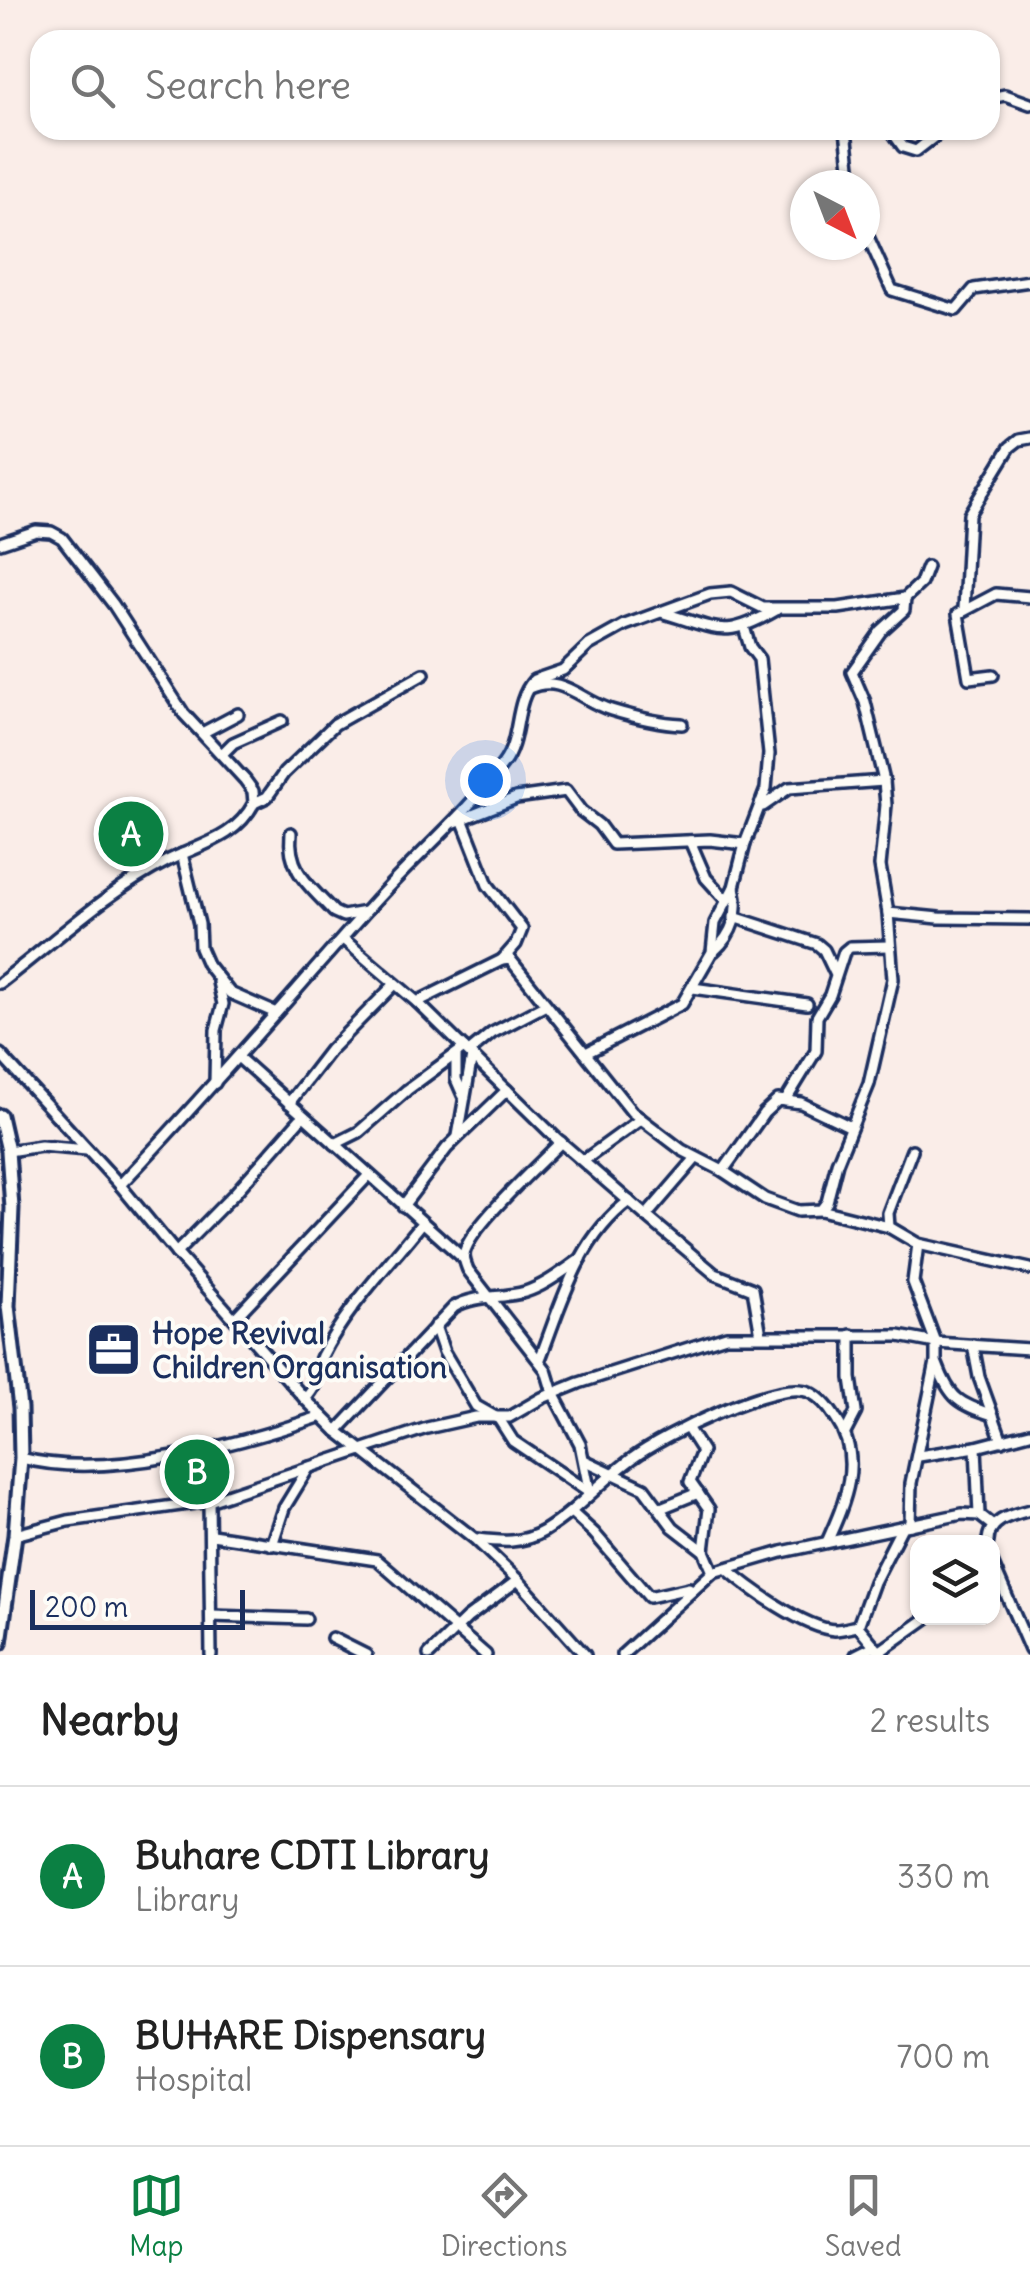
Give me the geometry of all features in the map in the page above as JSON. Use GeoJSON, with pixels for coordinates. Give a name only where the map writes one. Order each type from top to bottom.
{"type":"FeatureCollection","features":[{"type":"Feature","properties":{"kind":"main road"},"geometry":{"type":"LineString","coordinates":[[0,1116],[8,1152],[4,1306],[20,1408],[22,1458],[0,1643]]}},
{"type":"Feature","properties":{"kind":"street"},"geometry":{"type":"LineString","coordinates":[[1000,97],[1013,96],[1030,104]]}},
{"type":"Feature","properties":{"kind":"street"},"geometry":{"type":"LineString","coordinates":[[847,140],[850,170]]}},
{"type":"Feature","properties":{"kind":"street"},"geometry":{"type":"LineString","coordinates":[[898,140],[916,151],[931,140]]}},
{"type":"Feature","properties":{"kind":"street"},"geometry":{"type":"LineString","coordinates":[[878,260],[889,287],[899,294],[956,310],[974,289],[1030,281]]}},
{"type":"Feature","properties":{"kind":"street"},"geometry":{"type":"LineString","coordinates":[[993,675],[969,678],[958,619],[964,609],[969,514],[1010,447],[1030,438]]}},
{"type":"Feature","properties":{"kind":"street"},"geometry":{"type":"LineString","coordinates":[[0,543],[36,531],[62,538],[113,604],[184,714],[245,780],[254,803]]}},
{"type":"Feature","properties":{"kind":"street"},"geometry":{"type":"LineString","coordinates":[[120,1185],[239,1058],[366,912],[457,821],[509,755],[526,690],[534,680],[564,670],[588,645],[605,635],[710,594],[731,592],[763,608],[838,608],[905,598],[921,583],[927,567]]}},
{"type":"Feature","properties":{"kind":"street"},"geometry":{"type":"LineString","coordinates":[[964,609],[1001,593],[1030,597]]}},
{"type":"Feature","properties":{"kind":"street"},"geometry":{"type":"LineString","coordinates":[[820,1210],[827,1202],[869,1084],[891,998],[888,913],[880,866],[886,805],[884,781],[865,702],[852,672],[881,631],[904,610],[905,598]]}},
{"type":"Feature","properties":{"kind":"street"},"geometry":{"type":"LineString","coordinates":[[661,612],[723,630],[744,627],[779,608]]}},
{"type":"Feature","properties":{"kind":"street"},"geometry":{"type":"LineString","coordinates":[[712,952],[728,938],[734,917],[734,886],[745,844],[761,807],[769,768],[759,659],[748,644],[744,627]]}},
{"type":"Feature","properties":{"kind":"street"},"geometry":{"type":"LineString","coordinates":[[0,983],[104,901],[182,854],[230,833],[254,803],[268,797],[284,772],[334,724],[424,674]]}},
{"type":"Feature","properties":{"kind":"street"},"geometry":{"type":"LineString","coordinates":[[526,690],[537,684],[557,683],[612,710],[660,724],[682,724]]}},
{"type":"Feature","properties":{"kind":"street"},"geometry":{"type":"LineString","coordinates":[[202,733],[238,714]]}},
{"type":"Feature","properties":{"kind":"street"},"geometry":{"type":"LineString","coordinates":[[222,754],[233,743],[282,721]]}},
{"type":"Feature","properties":{"kind":"street"},"geometry":{"type":"LineString","coordinates":[[761,807],[789,788],[884,781]]}},
{"type":"Feature","properties":{"kind":"street"},"geometry":{"type":"LineString","coordinates":[[457,821],[516,798],[566,791],[613,844],[745,844]]}},
{"type":"Feature","properties":{"kind":"street"},"geometry":{"type":"LineString","coordinates":[[457,821],[488,885],[522,930],[519,940],[502,960]]}},
{"type":"Feature","properties":{"kind":"street"},"geometry":{"type":"LineString","coordinates":[[292,834],[292,863],[326,903],[340,916],[366,912]]}},
{"type":"Feature","properties":{"kind":"street"},"geometry":{"type":"LineString","coordinates":[[690,841],[706,878],[726,900]]}},
{"type":"Feature","properties":{"kind":"street"},"geometry":{"type":"LineString","coordinates":[[182,854],[199,924],[200,948],[218,980],[230,993],[276,1014]]}},
{"type":"Feature","properties":{"kind":"street"},"geometry":{"type":"LineString","coordinates":[[586,1053],[682,1004],[712,952],[715,923],[734,886]]}},
{"type":"Feature","properties":{"kind":"street"},"geometry":{"type":"LineString","coordinates":[[888,913],[1030,920]]}},
{"type":"Feature","properties":{"kind":"street"},"geometry":{"type":"LineString","coordinates":[[734,917],[817,944],[828,955],[836,976]]}},
{"type":"Feature","properties":{"kind":"street"},"geometry":{"type":"LineString","coordinates":[[343,939],[418,1002],[465,1053],[646,1216],[715,1274],[754,1290],[761,1335]]}},
{"type":"Feature","properties":{"kind":"street"},"geometry":{"type":"LineString","coordinates":[[786,1100],[816,1051],[817,1017],[836,976],[840,957],[847,949],[890,946]]}},
{"type":"Feature","properties":{"kind":"street"},"geometry":{"type":"LineString","coordinates":[[418,1002],[508,958],[618,1096],[641,1119],[696,1158],[782,1207],[820,1210],[889,1227],[918,1244],[1030,1269]]}},
{"type":"Feature","properties":{"kind":"street"},"geometry":{"type":"LineString","coordinates":[[215,1084],[216,1030],[223,1004],[218,980]]}},
{"type":"Feature","properties":{"kind":"street"},"geometry":{"type":"LineString","coordinates":[[289,1104],[330,1050],[395,984]]}},
{"type":"Feature","properties":{"kind":"street"},"geometry":{"type":"LineString","coordinates":[[694,988],[808,1004]]}},
{"type":"Feature","properties":{"kind":"street"},"geometry":{"type":"LineString","coordinates":[[335,1144],[359,1132],[407,1090],[492,1033],[546,1005]]}},
{"type":"Feature","properties":{"kind":"street"},"geometry":{"type":"LineString","coordinates":[[458,1136],[465,1053]]}},
{"type":"Feature","properties":{"kind":"street"},"geometry":{"type":"LineString","coordinates":[[463,1095],[456,1079],[465,1053]]}},
{"type":"Feature","properties":{"kind":"street"},"geometry":{"type":"LineString","coordinates":[[0,1054],[322,1416],[475,1539],[585,1655]]}},
{"type":"Feature","properties":{"kind":"street"},"geometry":{"type":"LineString","coordinates":[[239,1058],[464,1259],[540,1360],[574,1430],[590,1493]]}},
{"type":"Feature","properties":{"kind":"street"},"geometry":{"type":"LineString","coordinates":[[403,1206],[458,1136],[507,1090]]}},
{"type":"Feature","properties":{"kind":"street"},"geometry":{"type":"LineString","coordinates":[[723,1171],[771,1104],[786,1100],[851,1127]]}},
{"type":"Feature","properties":{"kind":"street"},"geometry":{"type":"LineString","coordinates":[[176,1253],[303,1116]]}},
{"type":"Feature","properties":{"kind":"street"},"geometry":{"type":"LineString","coordinates":[[583,1161],[641,1119]]}},
{"type":"Feature","properties":{"kind":"street"},"geometry":{"type":"LineString","coordinates":[[464,1259],[468,1244],[487,1220],[561,1142]]}},
{"type":"Feature","properties":{"kind":"street"},"geometry":{"type":"LineString","coordinates":[[8,1152],[42,1146],[87,1150]]}},
{"type":"Feature","properties":{"kind":"street"},"geometry":{"type":"LineString","coordinates":[[889,1227],[888,1214],[912,1150]]}},
{"type":"Feature","properties":{"kind":"street"},"geometry":{"type":"LineString","coordinates":[[646,1216],[696,1158]]}},
{"type":"Feature","properties":{"kind":"street"},"geometry":{"type":"LineString","coordinates":[[235,1318],[370,1175]]}},
{"type":"Feature","properties":{"kind":"street"},"geometry":{"type":"LineString","coordinates":[[540,1360],[581,1259],[601,1225],[629,1201]]}},
{"type":"Feature","properties":{"kind":"street"},"geometry":{"type":"LineString","coordinates":[[305,1398],[318,1383],[323,1356],[350,1314],[422,1224]]}},
{"type":"Feature","properties":{"kind":"street"},"geometry":{"type":"LineString","coordinates":[[858,1626],[874,1582],[906,1526],[936,1362],[936,1342],[913,1282],[918,1244]]}},
{"type":"Feature","properties":{"kind":"street"},"geometry":{"type":"LineString","coordinates":[[337,1431],[435,1326],[464,1301],[540,1286],[581,1259]]}},
{"type":"Feature","properties":{"kind":"street"},"geometry":{"type":"LineString","coordinates":[[435,1326],[444,1352],[476,1406],[499,1419],[513,1441],[590,1493]]}},
{"type":"Feature","properties":{"kind":"street"},"geometry":{"type":"LineString","coordinates":[[845,1433],[856,1412],[850,1378],[852,1335]]}},
{"type":"Feature","properties":{"kind":"street"},"geometry":{"type":"LineString","coordinates":[[15,1535],[68,1521],[209,1501],[459,1420],[499,1419],[515,1414],[553,1393],[726,1336],[899,1336],[1030,1350]]}},
{"type":"Feature","properties":{"kind":"street"},"geometry":{"type":"LineString","coordinates":[[973,1345],[979,1377],[1002,1441]]}},
{"type":"Feature","properties":{"kind":"street"},"geometry":{"type":"LineString","coordinates":[[936,1362],[951,1395],[966,1406],[993,1415]]}},
{"type":"Feature","properties":{"kind":"street"},"geometry":{"type":"LineString","coordinates":[[475,1539],[503,1542],[529,1538],[571,1512],[652,1445],[754,1397],[796,1389],[820,1400],[845,1433],[851,1468],[849,1487],[827,1542]]}},
{"type":"Feature","properties":{"kind":"street"},"geometry":{"type":"LineString","coordinates":[[22,1458],[63,1466],[165,1457],[322,1416]]}},
{"type":"Feature","properties":{"kind":"street"},"geometry":{"type":"LineString","coordinates":[[688,1429],[702,1450],[690,1482],[709,1509],[704,1551],[713,1572]]}},
{"type":"Feature","properties":{"kind":"street"},"geometry":{"type":"LineString","coordinates":[[918,1456],[1030,1433]]}},
{"type":"Feature","properties":{"kind":"street"},"geometry":{"type":"LineString","coordinates":[[976,1447],[979,1515]]}},
{"type":"Feature","properties":{"kind":"street"},"geometry":{"type":"LineString","coordinates":[[584,1460],[644,1488],[673,1528],[704,1551]]}},
{"type":"Feature","properties":{"kind":"street"},"geometry":{"type":"LineString","coordinates":[[272,1545],[284,1508],[309,1467]]}},
{"type":"Feature","properties":{"kind":"street"},"geometry":{"type":"LineString","coordinates":[[661,1508],[698,1493]]}},
{"type":"Feature","properties":{"kind":"street"},"geometry":{"type":"LineString","coordinates":[[209,1501],[211,1655]]}},
{"type":"Feature","properties":{"kind":"street"},"geometry":{"type":"LineString","coordinates":[[988,1535],[993,1526],[1030,1510]]}},
{"type":"Feature","properties":{"kind":"street"},"geometry":{"type":"LineString","coordinates":[[571,1512],[666,1611]]}},
{"type":"Feature","properties":{"kind":"street"},"geometry":{"type":"LineString","coordinates":[[622,1655],[713,1572],[827,1542],[962,1514],[979,1515],[993,1526]]}},
{"type":"Feature","properties":{"kind":"street"},"geometry":{"type":"LineString","coordinates":[[212,1535],[377,1560],[486,1655]]}},
{"type":"Feature","properties":{"kind":"street"},"geometry":{"type":"LineString","coordinates":[[726,1568],[763,1598],[816,1624],[835,1630],[858,1626]]}},
{"type":"Feature","properties":{"kind":"street"},"geometry":{"type":"LineString","coordinates":[[429,1655],[454,1630],[518,1580]]}},
{"type":"Feature","properties":{"kind":"street"},"geometry":{"type":"LineString","coordinates":[[649,1597],[692,1588]]}},
{"type":"Feature","properties":{"kind":"street"},"geometry":{"type":"LineString","coordinates":[[1000,1594],[1030,1650]]}},
{"type":"Feature","properties":{"kind":"street"},"geometry":{"type":"LineString","coordinates":[[211,1616],[306,1619]]}},
{"type":"Feature","properties":{"kind":"street"},"geometry":{"type":"LineString","coordinates":[[856,1655],[878,1651],[916,1625]]}},
{"type":"Feature","properties":{"kind":"street"},"geometry":{"type":"LineString","coordinates":[[858,1626],[878,1651]]}},
{"type":"Feature","properties":{"kind":"street"},"geometry":{"type":"LineString","coordinates":[[332,1638],[366,1655]]}},
{"type":"Feature","properties":{"kind":"place","name":"Buhare CDTI Library"},"geometry":{"type":"Point","coordinates":[131,834]}},
{"type":"Feature","properties":{"kind":"place","name":"Hope Revival Children Organisation"},"geometry":{"type":"Point","coordinates":[113,1350]}},
{"type":"Feature","properties":{"kind":"place","name":"BUHARE Dispensary"},"geometry":{"type":"Point","coordinates":[197,1472]}}]}
